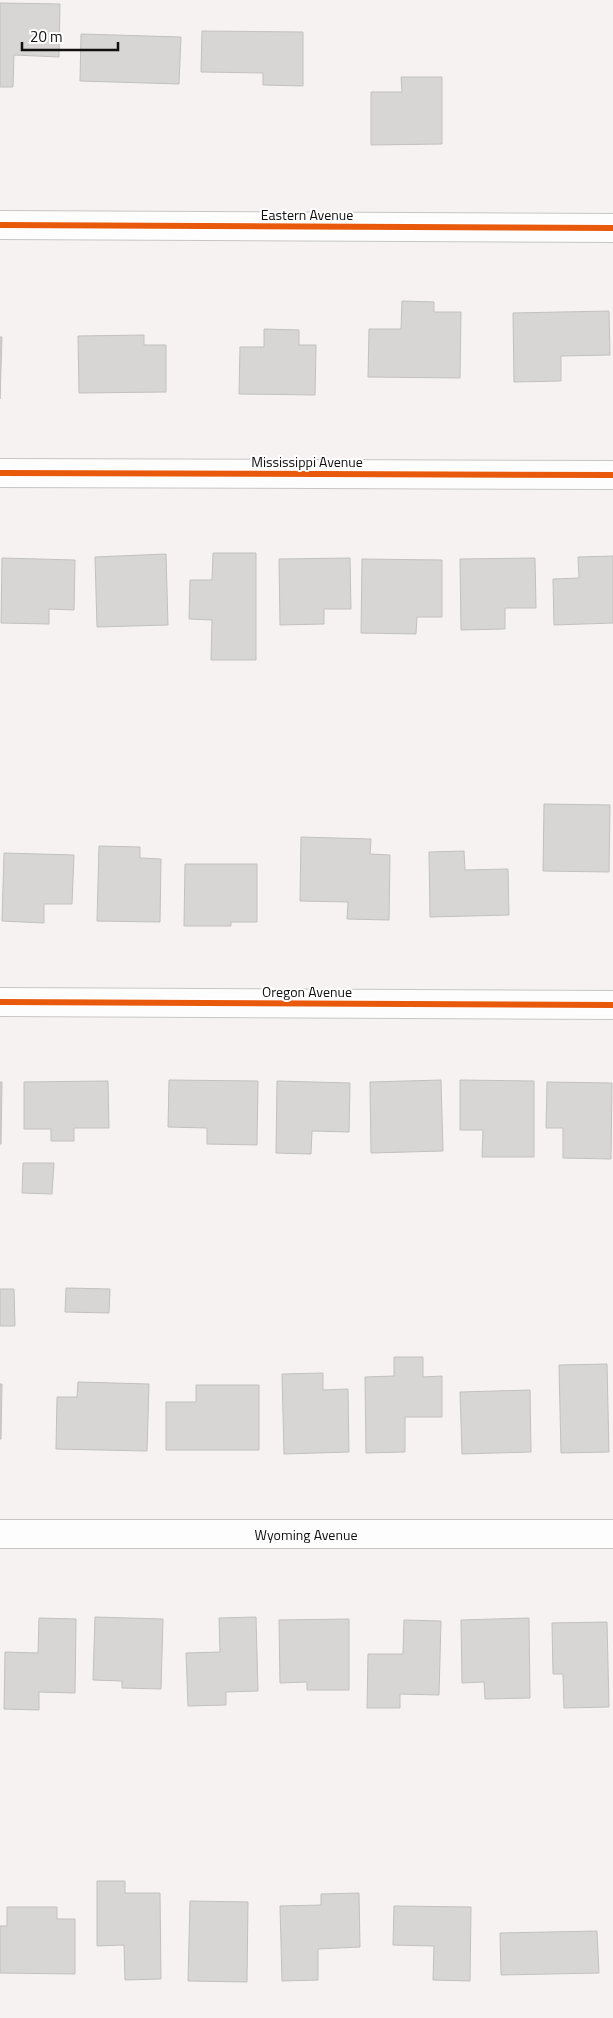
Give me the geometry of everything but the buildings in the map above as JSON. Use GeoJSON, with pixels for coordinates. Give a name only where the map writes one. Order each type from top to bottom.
{"type":"FeatureCollection","features":[{"type":"Feature","properties":{"kind":"street","name":"Eastern Avenue"},"geometry":{"type":"LineString","coordinates":[[0,225],[613,228]]}},
{"type":"Feature","properties":{"kind":"street","name":"Mississippi Avenue"},"geometry":{"type":"LineString","coordinates":[[0,473],[613,475]]}},
{"type":"Feature","properties":{"kind":"street","name":"Oregon Avenue"},"geometry":{"type":"LineString","coordinates":[[0,1002],[613,1005]]}},
{"type":"Feature","properties":{"kind":"street","name":"Wyoming Avenue"},"geometry":{"type":"LineString","coordinates":[[0,1534],[613,1534]]}},
{"type":"Feature","properties":{"kind":"cycle path"},"geometry":{"type":"LineString","coordinates":[[0,225],[613,228]]}},
{"type":"Feature","properties":{"kind":"cycle path"},"geometry":{"type":"LineString","coordinates":[[0,473],[613,475]]}},
{"type":"Feature","properties":{"kind":"cycle path"},"geometry":{"type":"LineString","coordinates":[[0,1002],[613,1005]]}}]}
